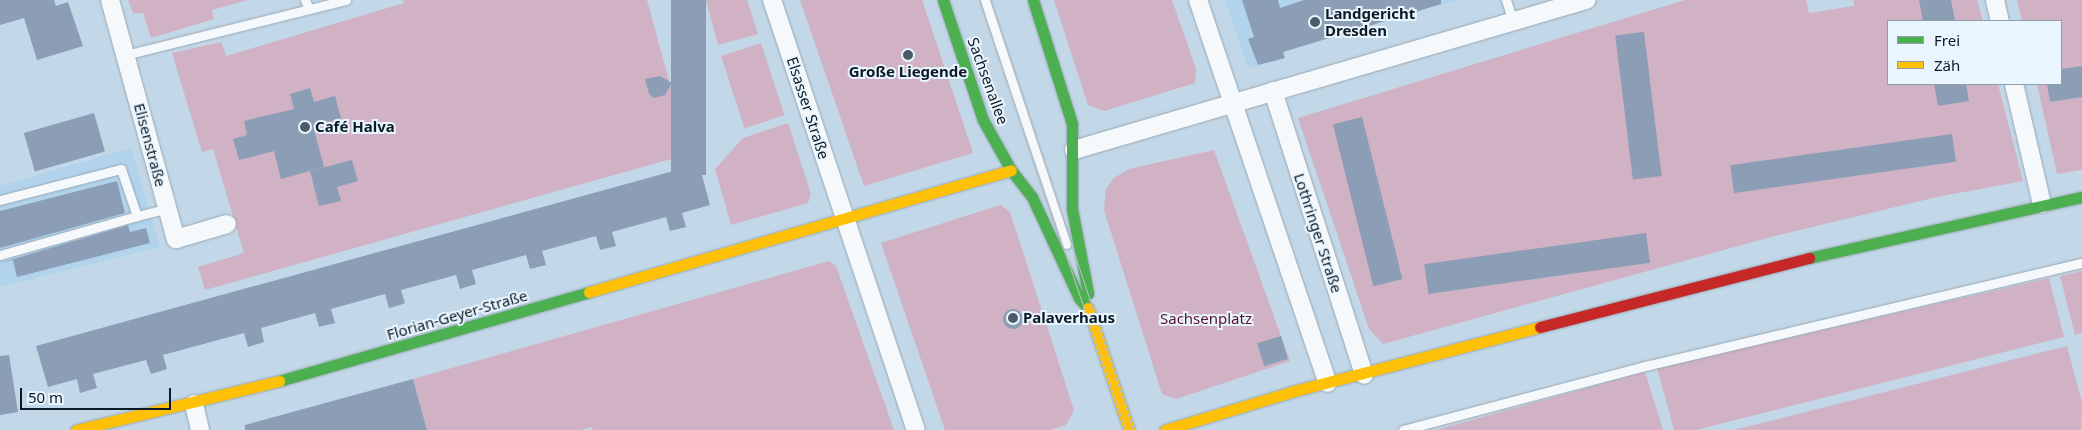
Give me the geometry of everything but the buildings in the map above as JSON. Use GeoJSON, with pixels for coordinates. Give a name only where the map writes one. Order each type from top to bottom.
{"type":"FeatureCollection","features":[{"type":"Feature","properties":{"kind":"main road","name":"Sachsenallee"},"geometry":{"type":"LineString","coordinates":[[943,0],[983,120],[1012,170]]}},
{"type":"Feature","properties":{"kind":"main road"},"geometry":{"type":"LineString","coordinates":[[1033,0],[1069,109],[1074,150],[1072,209],[1089,296],[1088,308],[1129,430]]}},
{"type":"Feature","properties":{"kind":"main road"},"geometry":{"type":"LineString","coordinates":[[844,216],[1012,170],[1032,197],[1079,298],[1088,308]]}},
{"type":"Feature","properties":{"kind":"main road"},"geometry":{"type":"LineString","coordinates":[[1165,430],[1328,383],[1837,250],[2042,204],[2082,197]]}},
{"type":"Feature","properties":{"kind":"main road","name":"Florian-Geyer-Straße"},"geometry":{"type":"LineString","coordinates":[[76,430],[194,404],[412,344],[844,216]]}},
{"type":"Feature","properties":{"kind":"street","name":"Elisenstraße"},"geometry":{"type":"LineString","coordinates":[[110,0],[176,239],[227,224]]}},
{"type":"Feature","properties":{"kind":"street","name":"Elsasser Straße"},"geometry":{"type":"LineString","coordinates":[[772,0],[844,216]]}},
{"type":"Feature","properties":{"kind":"street"},"geometry":{"type":"LineString","coordinates":[[1198,0],[1328,383]]}},
{"type":"Feature","properties":{"kind":"street"},"geometry":{"type":"LineString","coordinates":[[1074,150],[1586,0]]}},
{"type":"Feature","properties":{"kind":"street"},"geometry":{"type":"LineString","coordinates":[[1995,0],[2000,20]]}},
{"type":"Feature","properties":{"kind":"street"},"geometry":{"type":"LineString","coordinates":[[2014,85],[2042,204]]}},
{"type":"Feature","properties":{"kind":"street","name":"Lothringer Straße"},"geometry":{"type":"LineString","coordinates":[[1273,91],[1364,375]]}},
{"type":"Feature","properties":{"kind":"street"},"geometry":{"type":"LineString","coordinates":[[844,216],[916,430]]}},
{"type":"Feature","properties":{"kind":"street"},"geometry":{"type":"LineString","coordinates":[[194,404],[200,430]]}},
{"type":"Feature","properties":{"kind":"lane"},"geometry":{"type":"LineString","coordinates":[[305,0],[309,9]]}},
{"type":"Feature","properties":{"kind":"lane"},"geometry":{"type":"LineString","coordinates":[[125,55],[346,0]]}},
{"type":"Feature","properties":{"kind":"lane"},"geometry":{"type":"LineString","coordinates":[[984,0],[1088,308]]}},
{"type":"Feature","properties":{"kind":"lane"},"geometry":{"type":"LineString","coordinates":[[1506,0],[1513,21]]}},
{"type":"Feature","properties":{"kind":"lane"},"geometry":{"type":"LineString","coordinates":[[0,200],[121,169],[137,216]]}},
{"type":"Feature","properties":{"kind":"lane"},"geometry":{"type":"LineString","coordinates":[[0,255],[168,208]]}},
{"type":"Feature","properties":{"kind":"lane"},"geometry":{"type":"LineString","coordinates":[[1403,430],[1659,362],[2082,263]]}},
{"type":"Feature","properties":{"kind":"shaded area","name":"Landgericht Dresden"},"geometry":{"type":"Polygon","coordinates":[[[1225,0],[1458,0],[1283,51],[1285,58],[1248,68],[1225,0]]]}},
{"type":"Feature","properties":{"kind":"shaded area"},"geometry":{"type":"Polygon","coordinates":[[[131,148],[160,247],[0,287],[0,186],[131,148]]]}},
{"type":"Feature","properties":{"kind":"green space"},"geometry":{"type":"Polygon","coordinates":[[[128,0],[248,0],[212,10],[214,19],[151,38],[143,13],[133,13],[128,0]]]}},
{"type":"Feature","properties":{"kind":"green space"},"geometry":{"type":"Polygon","coordinates":[[[403,0],[647,0],[689,154],[205,290],[198,267],[244,253],[213,149],[202,152],[172,53],[221,42],[226,56],[404,3],[403,0]]]}},
{"type":"Feature","properties":{"kind":"green space"},"geometry":{"type":"Polygon","coordinates":[[[706,0],[747,0],[758,34],[718,45],[706,0]]]}},
{"type":"Feature","properties":{"kind":"green space"},"geometry":{"type":"Polygon","coordinates":[[[800,0],[922,0],[973,153],[864,186],[800,0]]]}},
{"type":"Feature","properties":{"kind":"green space"},"geometry":{"type":"Polygon","coordinates":[[[1054,0],[1172,0],[1196,69],[1195,83],[1104,111],[1088,105],[1054,0]]]}},
{"type":"Feature","properties":{"kind":"green space"},"geometry":{"type":"Polygon","coordinates":[[[1685,0],[1806,0],[1809,13],[1854,6],[1854,0],[1977,0],[1983,20],[1887,20],[1887,85],[1998,85],[2023,181],[1937,197],[1771,237],[1383,344],[1369,329],[1298,118],[1685,0]]]}},
{"type":"Feature","properties":{"kind":"green space"},"geometry":{"type":"Polygon","coordinates":[[[2017,0],[2082,0],[2082,170],[2057,174],[2037,85],[2062,85],[2062,20],[2022,20],[2017,0]]]}},
{"type":"Feature","properties":{"kind":"green space"},"geometry":{"type":"Polygon","coordinates":[[[761,43],[784,115],[745,128],[721,56],[761,43]]]}},
{"type":"Feature","properties":{"kind":"green space"},"geometry":{"type":"Polygon","coordinates":[[[788,123],[811,194],[808,203],[731,225],[715,169],[743,138],[788,123]]]}},
{"type":"Feature","properties":{"kind":"green space","name":"Sachsenplatz"},"geometry":{"type":"Polygon","coordinates":[[[1214,150],[1290,361],[1176,399],[1162,394],[1104,210],[1106,189],[1114,178],[1129,169],[1214,150]]]}},
{"type":"Feature","properties":{"kind":"green space"},"geometry":{"type":"Polygon","coordinates":[[[1000,205],[1010,212],[1074,410],[1066,425],[1050,430],[945,430],[881,243],[1000,205]]]}},
{"type":"Feature","properties":{"kind":"green space"},"geometry":{"type":"Polygon","coordinates":[[[829,261],[836,266],[894,430],[593,430],[592,427],[581,430],[427,430],[413,379],[829,261]]]}},
{"type":"Feature","properties":{"kind":"green space"},"geometry":{"type":"Polygon","coordinates":[[[2082,271],[2082,333],[2075,335],[2060,276],[2082,271]]]}},
{"type":"Feature","properties":{"kind":"green space"},"geometry":{"type":"Polygon","coordinates":[[[2049,278],[2064,337],[1696,430],[1674,430],[1657,368],[2049,278]]]}},
{"type":"Feature","properties":{"kind":"green space"},"geometry":{"type":"Polygon","coordinates":[[[2067,346],[2082,403],[2081,430],[1734,430],[2067,346]]]}},
{"type":"Feature","properties":{"kind":"green space"},"geometry":{"type":"Polygon","coordinates":[[[1645,372],[1663,430],[1436,430],[1645,372]]]}},
{"type":"Feature","properties":{"kind":"tram line"},"geometry":{"type":"LineString","coordinates":[[979,0],[1125,430]]}},
{"type":"Feature","properties":{"kind":"tram line"},"geometry":{"type":"LineString","coordinates":[[990,0],[1133,430]]}},
{"type":"Feature","properties":{"kind":"traffic: fast"},"geometry":{"type":"LineString","coordinates":[[943,0],[983,120],[1011,170],[1032,197],[1079,298],[1088,308]]}},
{"type":"Feature","properties":{"kind":"traffic: fast"},"geometry":{"type":"LineString","coordinates":[[1033,0],[1072,124],[1072,209],[1088,293]]}},
{"type":"Feature","properties":{"kind":"traffic: fast"},"geometry":{"type":"LineString","coordinates":[[1809,258],[2082,197]]}},
{"type":"Feature","properties":{"kind":"traffic: fast"},"geometry":{"type":"LineString","coordinates":[[279,381],[589,292]]}},
{"type":"Feature","properties":{"kind":"traffic: slow"},"geometry":{"type":"LineString","coordinates":[[589,292],[1011,170]]}},
{"type":"Feature","properties":{"kind":"traffic: slow"},"geometry":{"type":"LineString","coordinates":[[1088,308],[1129,430]]}},
{"type":"Feature","properties":{"kind":"traffic: slow"},"geometry":{"type":"LineString","coordinates":[[1165,430],[1294,391],[1540,327]]}},
{"type":"Feature","properties":{"kind":"traffic: slow"},"geometry":{"type":"LineString","coordinates":[[76,430],[279,381]]}},
{"type":"Feature","properties":{"kind":"traffic: jam"},"geometry":{"type":"LineString","coordinates":[[1540,327],[1809,258]]}},
{"type":"Feature","properties":{"kind":"place","name":"Landgericht Dresden"},"geometry":{"type":"Point","coordinates":[1315,22]}},
{"type":"Feature","properties":{"kind":"place","name":"Große Liegende"},"geometry":{"type":"Point","coordinates":[908,55]}},
{"type":"Feature","properties":{"kind":"place","name":"Café Halva"},"geometry":{"type":"Point","coordinates":[305,127]}},
{"type":"Feature","properties":{"kind":"place","name":"Palaverhaus"},"geometry":{"type":"Point","coordinates":[1013,318]}}]}
